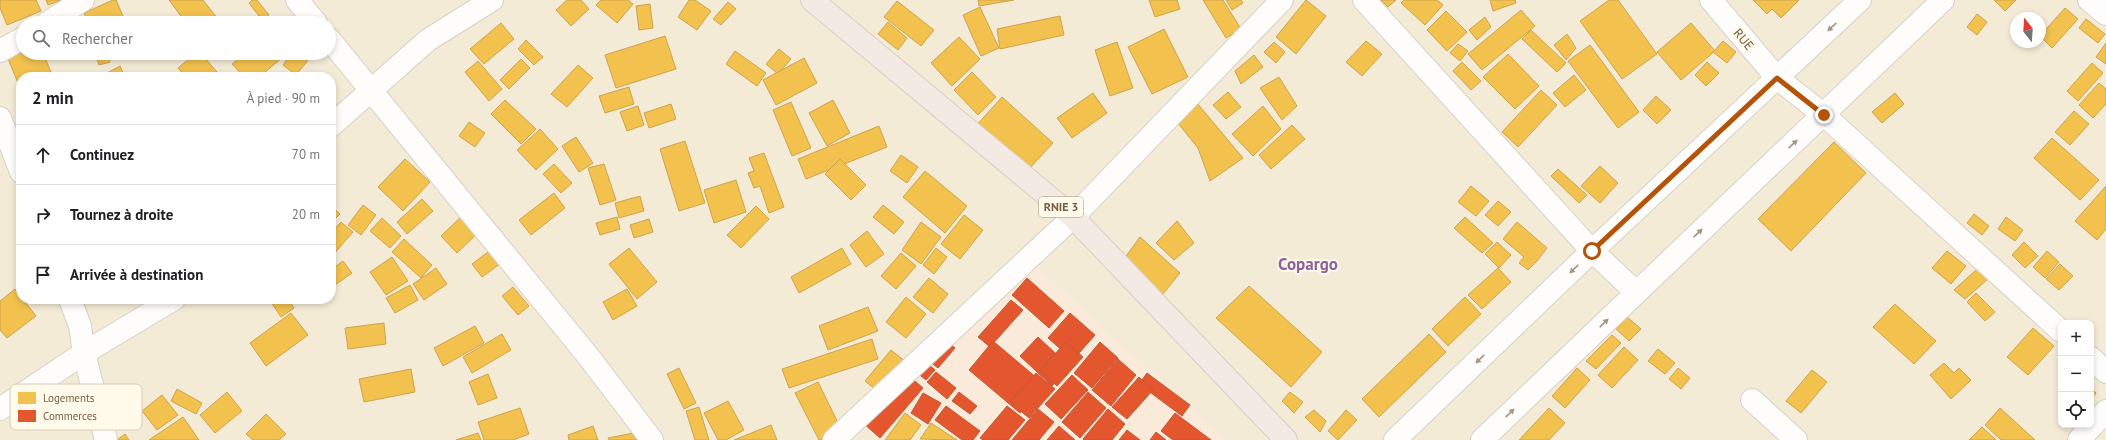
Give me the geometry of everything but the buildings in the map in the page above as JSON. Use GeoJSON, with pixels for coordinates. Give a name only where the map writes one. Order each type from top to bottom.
{"type":"FeatureCollection","features":[{"type":"Feature","properties":{"kind":"highway","name":"RNIE 3"},"geometry":{"type":"LineString","coordinates":[[812,0],[1073,217],[1286,440]]}},
{"type":"Feature","properties":{"kind":"street"},"geometry":{"type":"LineString","coordinates":[[58,16],[83,0]]}},
{"type":"Feature","properties":{"kind":"street"},"geometry":{"type":"LineString","coordinates":[[297,0],[310,16]]}},
{"type":"Feature","properties":{"kind":"street"},"geometry":{"type":"LineString","coordinates":[[336,122],[428,40],[492,0]]}},
{"type":"Feature","properties":{"kind":"street"},"geometry":{"type":"LineString","coordinates":[[834,440],[1073,217],[1282,0]]}},
{"type":"Feature","properties":{"kind":"street"},"geometry":{"type":"LineString","coordinates":[[1364,0],[1592,251],[1636,292]]}},
{"type":"Feature","properties":{"kind":"street","name":"RUE"},"geometry":{"type":"LineString","coordinates":[[1711,0],[1777,78],[1824,115],[2058,328]]}},
{"type":"Feature","properties":{"kind":"street"},"geometry":{"type":"LineString","coordinates":[[1395,440],[1592,251],[1860,0]]}},
{"type":"Feature","properties":{"kind":"street"},"geometry":{"type":"LineString","coordinates":[[1482,440],[1943,0]]}},
{"type":"Feature","properties":{"kind":"street"},"geometry":{"type":"LineString","coordinates":[[2089,0],[2106,14]]}},
{"type":"Feature","properties":{"kind":"street"},"geometry":{"type":"LineString","coordinates":[[0,51],[16,42]]}},
{"type":"Feature","properties":{"kind":"street"},"geometry":{"type":"LineString","coordinates":[[336,48],[588,356],[652,440]]}},
{"type":"Feature","properties":{"kind":"street"},"geometry":{"type":"LineString","coordinates":[[0,118],[16,159]]}},
{"type":"Feature","properties":{"kind":"street"},"geometry":{"type":"LineString","coordinates":[[72,304],[80,326],[84,353],[92,384]]}},
{"type":"Feature","properties":{"kind":"street"},"geometry":{"type":"LineString","coordinates":[[38,384],[84,353],[166,304]]}},
{"type":"Feature","properties":{"kind":"street"},"geometry":{"type":"LineString","coordinates":[[2094,361],[2106,372]]}},
{"type":"Feature","properties":{"kind":"street"},"geometry":{"type":"LineString","coordinates":[[1752,400],[1796,440]]}},
{"type":"Feature","properties":{"kind":"street"},"geometry":{"type":"LineString","coordinates":[[0,409],[10,402]]}},
{"type":"Feature","properties":{"kind":"street"},"geometry":{"type":"LineString","coordinates":[[2079,440],[2106,411]]}},
{"type":"Feature","properties":{"kind":"street"},"geometry":{"type":"LineString","coordinates":[[103,430],[106,440]]}},
{"type":"Feature","properties":{"kind":"shaded area"},"geometry":{"type":"Polygon","coordinates":[[[0,0],[2106,0],[2106,440],[0,440],[0,0]]]}},
{"type":"Feature","properties":{"kind":"shaded area"},"geometry":{"type":"Polygon","coordinates":[[[1025,256],[1228,440],[978,440],[918,386],[1025,256]]]}},
{"type":"Feature","properties":{"kind":"district","name":"Copargo"},"geometry":{"type":"Point","coordinates":[1308,264]}},
{"type":"Feature","properties":{"kind":"route"},"geometry":{"type":"LineString","coordinates":[[1592,251],[1777,78],[1824,115]]}}]}
